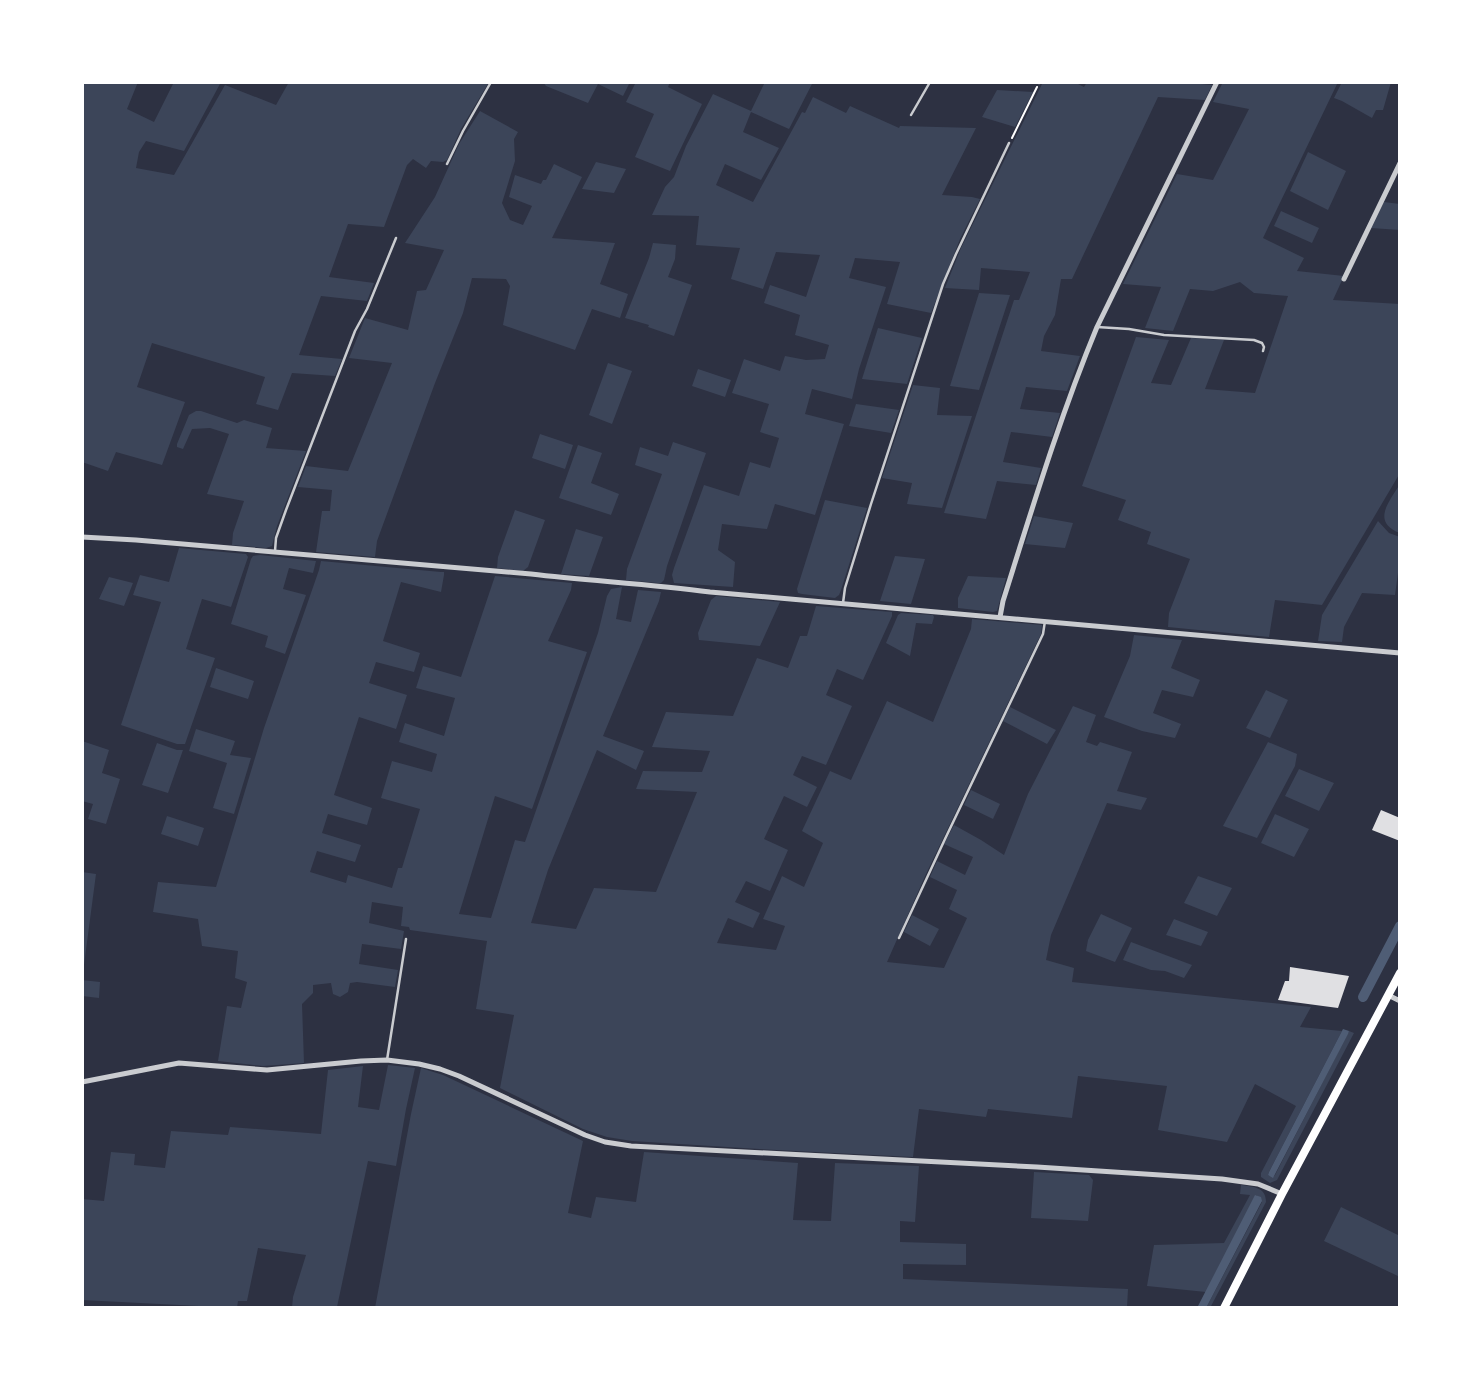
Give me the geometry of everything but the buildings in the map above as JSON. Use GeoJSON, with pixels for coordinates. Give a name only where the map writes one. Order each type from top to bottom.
{"type":"FeatureCollection","features":[{"type":"Feature","properties":{"kind":"main road"},"geometry":{"type":"LineString","coordinates":[[1224,1308],[1400,973]]}},
{"type":"Feature","properties":{"kind":"street"},"geometry":{"type":"LineString","coordinates":[[1000,617],[1037,495],[1097,327],[1217,82]]}},
{"type":"Feature","properties":{"kind":"street"},"geometry":{"type":"LineString","coordinates":[[1344,279],[1400,163]]}},
{"type":"Feature","properties":{"kind":"street"},"geometry":{"type":"LineString","coordinates":[[82,537],[1400,653]]}},
{"type":"Feature","properties":{"kind":"street"},"geometry":{"type":"LineString","coordinates":[[1388,995],[1400,1001]]}},
{"type":"Feature","properties":{"kind":"street"},"geometry":{"type":"LineString","coordinates":[[82,1082],[179,1063],[267,1070],[387,1060],[419,1064],[460,1076],[585,1135],[605,1142],[631,1146],[1235,1180],[1258,1184],[1282,1194]]}},
{"type":"Feature","properties":{"kind":"lane"},"geometry":{"type":"LineString","coordinates":[[447,164],[491,82]]}},
{"type":"Feature","properties":{"kind":"lane"},"geometry":{"type":"LineString","coordinates":[[911,115],[930,82]]}},
{"type":"Feature","properties":{"kind":"lane"},"geometry":{"type":"LineString","coordinates":[[843,603],[845,588],[871,504],[943,285],[1009,143]]}},
{"type":"Feature","properties":{"kind":"lane"},"geometry":{"type":"LineString","coordinates":[[274,553],[276,538],[286,510],[355,331],[367,309],[396,238]]}},
{"type":"Feature","properties":{"kind":"lane"},"geometry":{"type":"LineString","coordinates":[[1097,327],[1164,335],[1254,340],[1262,343],[1263,351]]}},
{"type":"Feature","properties":{"kind":"lane"},"geometry":{"type":"LineString","coordinates":[[899,939],[1043,634],[1045,621]]}},
{"type":"Feature","properties":{"kind":"lane"},"geometry":{"type":"LineString","coordinates":[[387,1060],[406,939]]}},
{"type":"Feature","properties":{"kind":"path"},"geometry":{"type":"LineString","coordinates":[[1009,143],[1039,82]]}},
{"type":"Feature","properties":{"kind":"shaded area"},"geometry":{"type":"Polygon","coordinates":[[[82,82],[138,82],[127,109],[154,122],[174,82],[221,82],[184,151],[146,141],[139,152],[136,168],[174,175],[225,85],[276,105],[289,82],[489,82],[461,129],[447,160],[431,161],[426,168],[413,159],[407,165],[384,227],[348,224],[329,277],[374,283],[367,301],[321,296],[299,355],[342,359],[335,376],[292,373],[278,410],[256,404],[265,377],[152,343],[137,387],[185,402],[162,465],[116,452],[108,471],[82,462],[82,82]]]}},
{"type":"Feature","properties":{"kind":"shaded area"},"geometry":{"type":"Polygon","coordinates":[[[543,82],[630,82],[623,96],[598,84],[588,103],[546,86],[543,82]]]}},
{"type":"Feature","properties":{"kind":"shaded area"},"geometry":{"type":"Polygon","coordinates":[[[636,82],[670,82],[668,87],[702,104],[670,171],[635,157],[654,114],[626,102],[636,82]]]}},
{"type":"Feature","properties":{"kind":"shaded area"},"geometry":{"type":"Polygon","coordinates":[[[765,82],[813,82],[789,129],[751,112],[743,132],[779,148],[761,180],[725,164],[716,185],[753,202],[802,112],[805,113],[813,97],[846,113],[850,106],[899,128],[976,128],[942,195],[980,199],[960,239],[931,313],[887,304],[900,262],[855,258],[849,278],[886,287],[852,399],[812,389],[805,414],[844,424],[815,515],[775,504],[767,529],[722,524],[718,550],[735,562],[733,587],[674,583],[674,568],[704,485],[739,496],[750,462],[770,468],[779,438],[760,432],[769,404],[732,393],[744,359],[780,371],[785,356],[806,360],[825,359],[829,345],[795,335],[800,315],[764,303],[770,285],[806,297],[820,255],[776,252],[763,289],[731,279],[740,248],[696,245],[699,216],[652,215],[665,187],[674,177],[686,146],[713,94],[751,111],[765,82]]]}},
{"type":"Feature","properties":{"kind":"shaded area"},"geometry":{"type":"Polygon","coordinates":[[[1043,82],[1074,82],[1084,87],[1087,82],[1181,82],[1212,85],[1205,100],[1158,97],[1072,279],[1061,279],[1055,315],[1044,336],[1041,351],[1080,356],[1067,391],[1026,387],[1020,409],[1060,413],[1052,437],[1011,432],[1003,462],[1041,468],[1036,485],[997,481],[986,519],[944,513],[1014,300],[1019,300],[1030,272],[981,268],[979,290],[945,288],[961,248],[1043,82]]]}},
{"type":"Feature","properties":{"kind":"shaded area"},"geometry":{"type":"Polygon","coordinates":[[[1223,82],[1338,82],[1263,238],[1304,258],[1297,271],[1344,276],[1333,300],[1400,304],[1400,473],[1322,605],[1275,600],[1269,637],[1168,627],[1169,613],[1190,559],[1147,544],[1151,532],[1118,520],[1126,500],[1082,486],[1136,337],[1169,340],[1151,383],[1171,385],[1191,338],[1224,340],[1205,389],[1255,393],[1288,296],[1254,293],[1240,282],[1213,291],[1190,289],[1173,331],[1145,328],[1161,287],[1123,284],[1177,174],[1213,180],[1249,109],[1213,102],[1223,82]]]}},
{"type":"Feature","properties":{"kind":"shaded area"},"geometry":{"type":"Polygon","coordinates":[[[1342,82],[1391,82],[1383,110],[1376,110],[1372,118],[1334,98],[1342,82]]]}},
{"type":"Feature","properties":{"kind":"shaded area"},"geometry":{"type":"Polygon","coordinates":[[[997,90],[1033,92],[1015,127],[982,117],[997,90]]]}},
{"type":"Feature","properties":{"kind":"shaded area"},"geometry":{"type":"Polygon","coordinates":[[[480,111],[518,132],[514,139],[515,161],[502,203],[510,220],[523,225],[532,206],[509,197],[515,175],[541,184],[554,164],[582,177],[552,238],[615,243],[600,284],[628,294],[620,318],[592,309],[575,350],[503,325],[510,286],[506,279],[472,278],[463,313],[377,541],[375,557],[316,552],[322,511],[330,511],[332,490],[298,487],[306,466],[348,471],[392,363],[349,358],[365,318],[408,330],[417,291],[426,290],[444,250],[405,243],[435,197],[459,144],[480,111]]]}},
{"type":"Feature","properties":{"kind":"shaded area"},"geometry":{"type":"Polygon","coordinates":[[[1308,152],[1346,171],[1328,210],[1290,191],[1308,152]]]}},
{"type":"Feature","properties":{"kind":"shaded area"},"geometry":{"type":"Polygon","coordinates":[[[596,162],[626,169],[614,193],[582,189],[596,162]]]}},
{"type":"Feature","properties":{"kind":"shaded area"},"geometry":{"type":"Polygon","coordinates":[[[1384,202],[1400,204],[1400,230],[1371,228],[1384,202]]]}},
{"type":"Feature","properties":{"kind":"shaded area"},"geometry":{"type":"Polygon","coordinates":[[[1281,211],[1319,228],[1312,243],[1274,226],[1281,211]]]}},
{"type":"Feature","properties":{"kind":"shaded area"},"geometry":{"type":"Polygon","coordinates":[[[653,243],[676,245],[675,259],[668,277],[692,285],[674,336],[625,318],[653,243]]]}},
{"type":"Feature","properties":{"kind":"shaded area"},"geometry":{"type":"Polygon","coordinates":[[[979,293],[1010,295],[979,390],[950,386],[979,293]]]}},
{"type":"Feature","properties":{"kind":"shaded area"},"geometry":{"type":"Polygon","coordinates":[[[878,328],[922,338],[907,384],[862,379],[878,328]]]}},
{"type":"Feature","properties":{"kind":"shaded area"},"geometry":{"type":"Polygon","coordinates":[[[608,363],[632,371],[612,424],[589,415],[608,363]]]}},
{"type":"Feature","properties":{"kind":"shaded area"},"geometry":{"type":"Polygon","coordinates":[[[698,369],[731,380],[725,397],[692,386],[698,369]]]}},
{"type":"Feature","properties":{"kind":"shaded area"},"geometry":{"type":"Polygon","coordinates":[[[913,385],[940,388],[937,415],[972,416],[942,508],[907,504],[912,483],[882,478],[913,385]]]}},
{"type":"Feature","properties":{"kind":"shaded area"},"geometry":{"type":"Polygon","coordinates":[[[856,404],[899,410],[891,433],[849,426],[856,404]]]}},
{"type":"Feature","properties":{"kind":"shaded area"},"geometry":{"type":"Polygon","coordinates":[[[196,411],[237,423],[244,420],[272,428],[266,448],[306,451],[272,546],[266,548],[232,545],[233,533],[244,501],[207,494],[229,434],[210,428],[192,429],[183,449],[177,447],[189,415],[196,411]]]}},
{"type":"Feature","properties":{"kind":"shaded area"},"geometry":{"type":"Polygon","coordinates":[[[540,434],[573,445],[565,469],[532,458],[540,434]]]}},
{"type":"Feature","properties":{"kind":"shaded area"},"geometry":{"type":"Polygon","coordinates":[[[673,442],[706,453],[664,580],[658,583],[626,580],[627,569],[662,474],[635,465],[640,447],[668,456],[673,442]]]}},
{"type":"Feature","properties":{"kind":"shaded area"},"geometry":{"type":"Polygon","coordinates":[[[578,445],[602,453],[591,483],[619,494],[611,515],[559,498],[578,445]]]}},
{"type":"Feature","properties":{"kind":"shaded area"},"geometry":{"type":"Polygon","coordinates":[[[1400,484],[1400,533],[1386,523],[1384,517],[1400,484]]]}},
{"type":"Feature","properties":{"kind":"shaded area"},"geometry":{"type":"Polygon","coordinates":[[[825,500],[867,508],[841,590],[835,598],[802,594],[798,593],[797,589],[825,500]]]}},
{"type":"Feature","properties":{"kind":"shaded area"},"geometry":{"type":"Polygon","coordinates":[[[515,510],[545,520],[528,567],[523,571],[497,568],[498,557],[515,510]]]}},
{"type":"Feature","properties":{"kind":"shaded area"},"geometry":{"type":"Polygon","coordinates":[[[1034,516],[1073,523],[1065,548],[1025,544],[1034,516]]]}},
{"type":"Feature","properties":{"kind":"shaded area"},"geometry":{"type":"Polygon","coordinates":[[[1378,521],[1389,533],[1400,537],[1395,595],[1362,593],[1344,627],[1342,642],[1318,641],[1322,615],[1378,521]]]}},
{"type":"Feature","properties":{"kind":"shaded area"},"geometry":{"type":"Polygon","coordinates":[[[576,529],[603,537],[589,576],[561,574],[576,529]]]}},
{"type":"Feature","properties":{"kind":"shaded area"},"geometry":{"type":"Polygon","coordinates":[[[179,548],[246,554],[248,557],[231,607],[202,599],[186,649],[215,658],[185,744],[177,744],[121,725],[161,602],[133,595],[140,575],[169,582],[179,548]]]}},
{"type":"Feature","properties":{"kind":"shaded area"},"geometry":{"type":"Polygon","coordinates":[[[260,555],[316,561],[313,573],[289,568],[283,589],[306,595],[285,654],[265,647],[268,636],[231,624],[251,559],[260,555]]]}},
{"type":"Feature","properties":{"kind":"shaded area"},"geometry":{"type":"Polygon","coordinates":[[[895,556],[925,559],[911,604],[880,601],[895,556]]]}},
{"type":"Feature","properties":{"kind":"shaded area"},"geometry":{"type":"Polygon","coordinates":[[[321,561],[444,572],[441,592],[401,582],[383,641],[420,653],[414,672],[376,662],[369,683],[407,695],[396,729],[359,717],[334,795],[372,808],[367,825],[328,814],[322,833],[361,845],[355,862],[317,851],[310,872],[346,883],[348,875],[392,888],[398,868],[402,868],[420,809],[381,798],[392,761],[432,772],[437,754],[399,742],[405,723],[444,736],[455,698],[416,688],[423,666],[461,677],[495,576],[572,583],[548,641],[587,652],[532,809],[495,796],[459,914],[491,918],[515,840],[525,842],[598,633],[607,596],[611,589],[622,587],[616,619],[631,622],[638,590],[661,592],[603,736],[644,751],[636,770],[597,750],[548,870],[531,923],[576,929],[594,888],[656,892],[697,792],[636,789],[643,771],[702,772],[710,751],[652,747],[666,712],[733,716],[757,658],[788,668],[800,636],[807,636],[816,606],[892,612],[863,680],[837,669],[826,695],[852,706],[826,765],[802,756],[793,775],[817,787],[807,807],[784,796],[764,839],[788,850],[770,891],[746,881],[735,902],[760,913],[753,928],[728,918],[717,943],[776,950],[785,926],[763,919],[782,876],[804,887],[823,843],[802,831],[830,771],[851,780],[887,701],[933,722],[971,629],[972,619],[1042,625],[1041,634],[887,962],[944,968],[967,918],[949,909],[957,890],[930,877],[937,861],[965,875],[973,857],[944,844],[954,825],[1004,855],[1028,794],[1073,706],[1096,715],[1086,742],[1097,746],[1100,742],[1132,752],[1117,791],[1147,798],[1141,810],[1107,803],[1051,935],[1046,960],[1074,968],[1072,982],[1311,1007],[1300,1027],[1342,1031],[1269,1172],[1268,1175],[1273,1177],[1349,1031],[1354,1033],[1277,1180],[1270,1183],[1261,1177],[1261,1173],[1296,1106],[1255,1084],[1227,1142],[1158,1130],[1167,1086],[1078,1076],[1072,1118],[988,1109],[986,1117],[919,1109],[913,1157],[632,1141],[607,1137],[583,1129],[500,1088],[514,1015],[476,1009],[487,941],[410,930],[409,927],[401,926],[403,907],[372,902],[369,923],[404,931],[401,949],[362,944],[359,964],[398,970],[395,987],[350,983],[348,992],[340,997],[333,994],[331,983],[313,985],[313,993],[302,1004],[304,1063],[263,1066],[218,1061],[227,1006],[241,1008],[247,982],[235,978],[238,951],[202,946],[198,919],[153,912],[158,882],[216,887],[264,728],[321,561]]]}},
{"type":"Feature","properties":{"kind":"shaded area"},"geometry":{"type":"Polygon","coordinates":[[[968,576],[1006,578],[997,611],[958,608],[958,598],[968,576]]]}},
{"type":"Feature","properties":{"kind":"shaded area"},"geometry":{"type":"Polygon","coordinates":[[[109,577],[133,583],[124,606],[99,599],[109,577]]]}},
{"type":"Feature","properties":{"kind":"shaded area"},"geometry":{"type":"Polygon","coordinates":[[[716,596],[780,602],[760,646],[699,640],[698,633],[711,600],[716,596]]]}},
{"type":"Feature","properties":{"kind":"shaded area"},"geometry":{"type":"Polygon","coordinates":[[[901,613],[934,617],[932,624],[916,623],[910,656],[886,643],[901,613]]]}},
{"type":"Feature","properties":{"kind":"shaded area"},"geometry":{"type":"Polygon","coordinates":[[[1134,635],[1182,640],[1171,668],[1200,680],[1193,697],[1162,690],[1153,713],[1181,724],[1175,738],[1142,731],[1104,717],[1130,656],[1134,635]]]}},
{"type":"Feature","properties":{"kind":"shaded area"},"geometry":{"type":"Polygon","coordinates":[[[216,668],[254,681],[248,699],[210,687],[216,668]]]}},
{"type":"Feature","properties":{"kind":"shaded area"},"geometry":{"type":"Polygon","coordinates":[[[1266,690],[1288,700],[1270,738],[1246,728],[1266,690]]]}},
{"type":"Feature","properties":{"kind":"shaded area"},"geometry":{"type":"Polygon","coordinates":[[[1010,707],[1056,730],[1047,744],[1003,721],[1010,707]]]}},
{"type":"Feature","properties":{"kind":"shaded area"},"geometry":{"type":"Polygon","coordinates":[[[196,729],[235,741],[230,755],[251,758],[234,814],[213,808],[227,763],[189,751],[196,729]]]}},
{"type":"Feature","properties":{"kind":"shaded area"},"geometry":{"type":"Polygon","coordinates":[[[82,741],[109,750],[102,773],[120,779],[106,824],[88,819],[93,804],[82,801],[82,741]]]}},
{"type":"Feature","properties":{"kind":"shaded area"},"geometry":{"type":"Polygon","coordinates":[[[1268,742],[1297,754],[1295,766],[1257,838],[1223,826],[1268,742]]]}},
{"type":"Feature","properties":{"kind":"shaded area"},"geometry":{"type":"Polygon","coordinates":[[[157,743],[183,750],[168,793],[142,785],[157,743]]]}},
{"type":"Feature","properties":{"kind":"shaded area"},"geometry":{"type":"Polygon","coordinates":[[[1299,769],[1334,783],[1319,811],[1285,796],[1299,769]]]}},
{"type":"Feature","properties":{"kind":"shaded area"},"geometry":{"type":"Polygon","coordinates":[[[971,790],[1000,804],[993,819],[964,805],[971,790]]]}},
{"type":"Feature","properties":{"kind":"shaded area"},"geometry":{"type":"Polygon","coordinates":[[[1275,814],[1309,829],[1294,857],[1261,843],[1275,814]]]}},
{"type":"Feature","properties":{"kind":"shaded area"},"geometry":{"type":"Polygon","coordinates":[[[167,816],[204,828],[198,846],[161,834],[167,816]]]}},
{"type":"Feature","properties":{"kind":"shaded area"},"geometry":{"type":"Polygon","coordinates":[[[82,872],[96,874],[82,980],[82,872]]]}},
{"type":"Feature","properties":{"kind":"shaded area"},"geometry":{"type":"Polygon","coordinates":[[[1198,876],[1232,888],[1217,916],[1184,903],[1198,876]]]}},
{"type":"Feature","properties":{"kind":"shaded area"},"geometry":{"type":"Polygon","coordinates":[[[1101,914],[1132,928],[1115,962],[1086,951],[1088,940],[1101,914]]]}},
{"type":"Feature","properties":{"kind":"shaded area"},"geometry":{"type":"Polygon","coordinates":[[[912,915],[939,929],[930,946],[904,932],[912,915]]]}},
{"type":"Feature","properties":{"kind":"shaded area"},"geometry":{"type":"Polygon","coordinates":[[[1174,919],[1208,932],[1201,946],[1166,935],[1174,919]]]}},
{"type":"Feature","properties":{"kind":"shaded area"},"geometry":{"type":"Polygon","coordinates":[[[1131,942],[1192,965],[1184,978],[1123,960],[1131,942]]]}},
{"type":"Feature","properties":{"kind":"shaded area"},"geometry":{"type":"Polygon","coordinates":[[[82,980],[100,982],[99,998],[82,996],[82,980]]]}},
{"type":"Feature","properties":{"kind":"shaded area"},"geometry":{"type":"Polygon","coordinates":[[[1343,1029],[1349,1031],[1348,1034],[1273,1178],[1268,1175],[1269,1172],[1343,1029]]]}},
{"type":"Feature","properties":{"kind":"shaded area"},"geometry":{"type":"Polygon","coordinates":[[[388,1065],[415,1068],[396,1166],[368,1161],[337,1307],[292,1308],[306,1255],[258,1248],[247,1301],[238,1301],[237,1308],[82,1300],[82,1199],[104,1201],[111,1152],[135,1154],[134,1165],[165,1168],[171,1131],[228,1135],[230,1127],[321,1134],[328,1070],[363,1066],[358,1107],[379,1110],[388,1065]]]}},
{"type":"Feature","properties":{"kind":"shaded area"},"geometry":{"type":"Polygon","coordinates":[[[421,1068],[443,1075],[583,1141],[568,1213],[591,1218],[596,1197],[636,1202],[644,1152],[798,1163],[793,1220],[831,1221],[835,1163],[919,1166],[915,1222],[900,1221],[900,1242],[966,1244],[966,1265],[903,1264],[903,1279],[1128,1289],[1127,1308],[375,1308],[421,1068]]]}},
{"type":"Feature","properties":{"kind":"shaded area"},"geometry":{"type":"Polygon","coordinates":[[[1034,1172],[1089,1175],[1093,1180],[1088,1221],[1031,1218],[1034,1172]]]}},
{"type":"Feature","properties":{"kind":"shaded area"},"geometry":{"type":"Polygon","coordinates":[[[1241,1185],[1262,1191],[1266,1202],[1210,1308],[1206,1308],[1262,1202],[1256,1195],[1206,1292],[1147,1286],[1154,1245],[1224,1243],[1250,1195],[1240,1194],[1241,1185]]]}},
{"type":"Feature","properties":{"kind":"shaded area"},"geometry":{"type":"Polygon","coordinates":[[[1255,1195],[1261,1197],[1262,1201],[1206,1308],[1197,1308],[1255,1195]]]}},
{"type":"Feature","properties":{"kind":"shaded area"},"geometry":{"type":"Polygon","coordinates":[[[1341,1207],[1400,1236],[1400,1277],[1324,1241],[1341,1207]]]}},
{"type":"Feature","properties":{"kind":"waterway"},"geometry":{"type":"LineString","coordinates":[[1363,997],[1400,926]]}}]}
